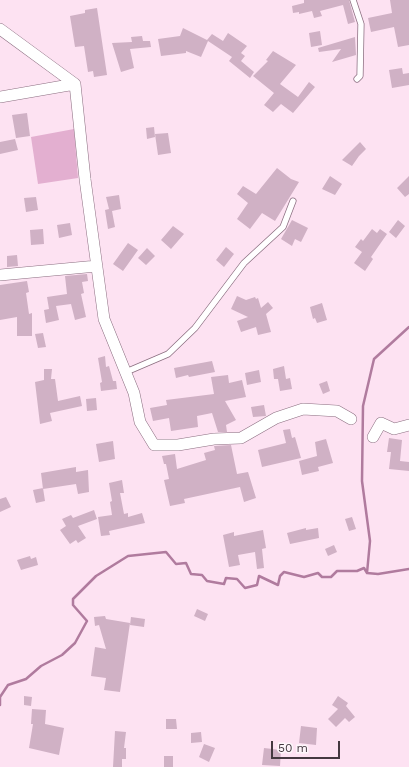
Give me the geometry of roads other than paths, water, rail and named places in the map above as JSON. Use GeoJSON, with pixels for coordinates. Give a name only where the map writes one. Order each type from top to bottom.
{"type":"FeatureCollection","features":[{"type":"Feature","properties":{"kind":"street"},"geometry":{"type":"LineString","coordinates":[[0,29],[75,84],[104,319],[134,393],[140,422],[154,445],[178,445],[214,439],[241,438],[276,418],[303,409],[337,411],[351,419]]}},
{"type":"Feature","properties":{"kind":"street"},"geometry":{"type":"LineString","coordinates":[[0,97],[75,84]]}},
{"type":"Feature","properties":{"kind":"street"},"geometry":{"type":"LineString","coordinates":[[0,275],[97,266]]}},
{"type":"Feature","properties":{"kind":"street"},"geometry":{"type":"LineString","coordinates":[[373,437],[380,423],[394,429],[409,425]]}},
{"type":"Feature","properties":{"kind":"lane"},"geometry":{"type":"LineString","coordinates":[[353,0],[361,24],[360,76],[357,79]]}},
{"type":"Feature","properties":{"kind":"lane"},"geometry":{"type":"LineString","coordinates":[[126,372],[168,354],[195,328],[244,264],[283,227],[294,201]]}},
{"type":"Feature","properties":{"kind":"waterway"},"geometry":{"type":"LineString","coordinates":[[367,573],[370,541],[362,481],[363,406],[374,359],[409,327]]}},
{"type":"Feature","properties":{"kind":"waterway"},"geometry":{"type":"LineString","coordinates":[[0,705],[0,697],[8,685],[26,679],[41,666],[62,655],[75,643],[87,621],[73,605],[73,599],[96,576],[128,556],[166,552],[176,564],[186,563],[191,574],[202,575],[207,581],[224,584],[226,578],[237,579],[245,588],[257,585],[259,576],[278,585],[280,576],[284,572],[304,577],[318,573],[322,577],[331,577],[337,571],[357,571],[364,568],[367,573],[378,574],[409,569]]}}]}
